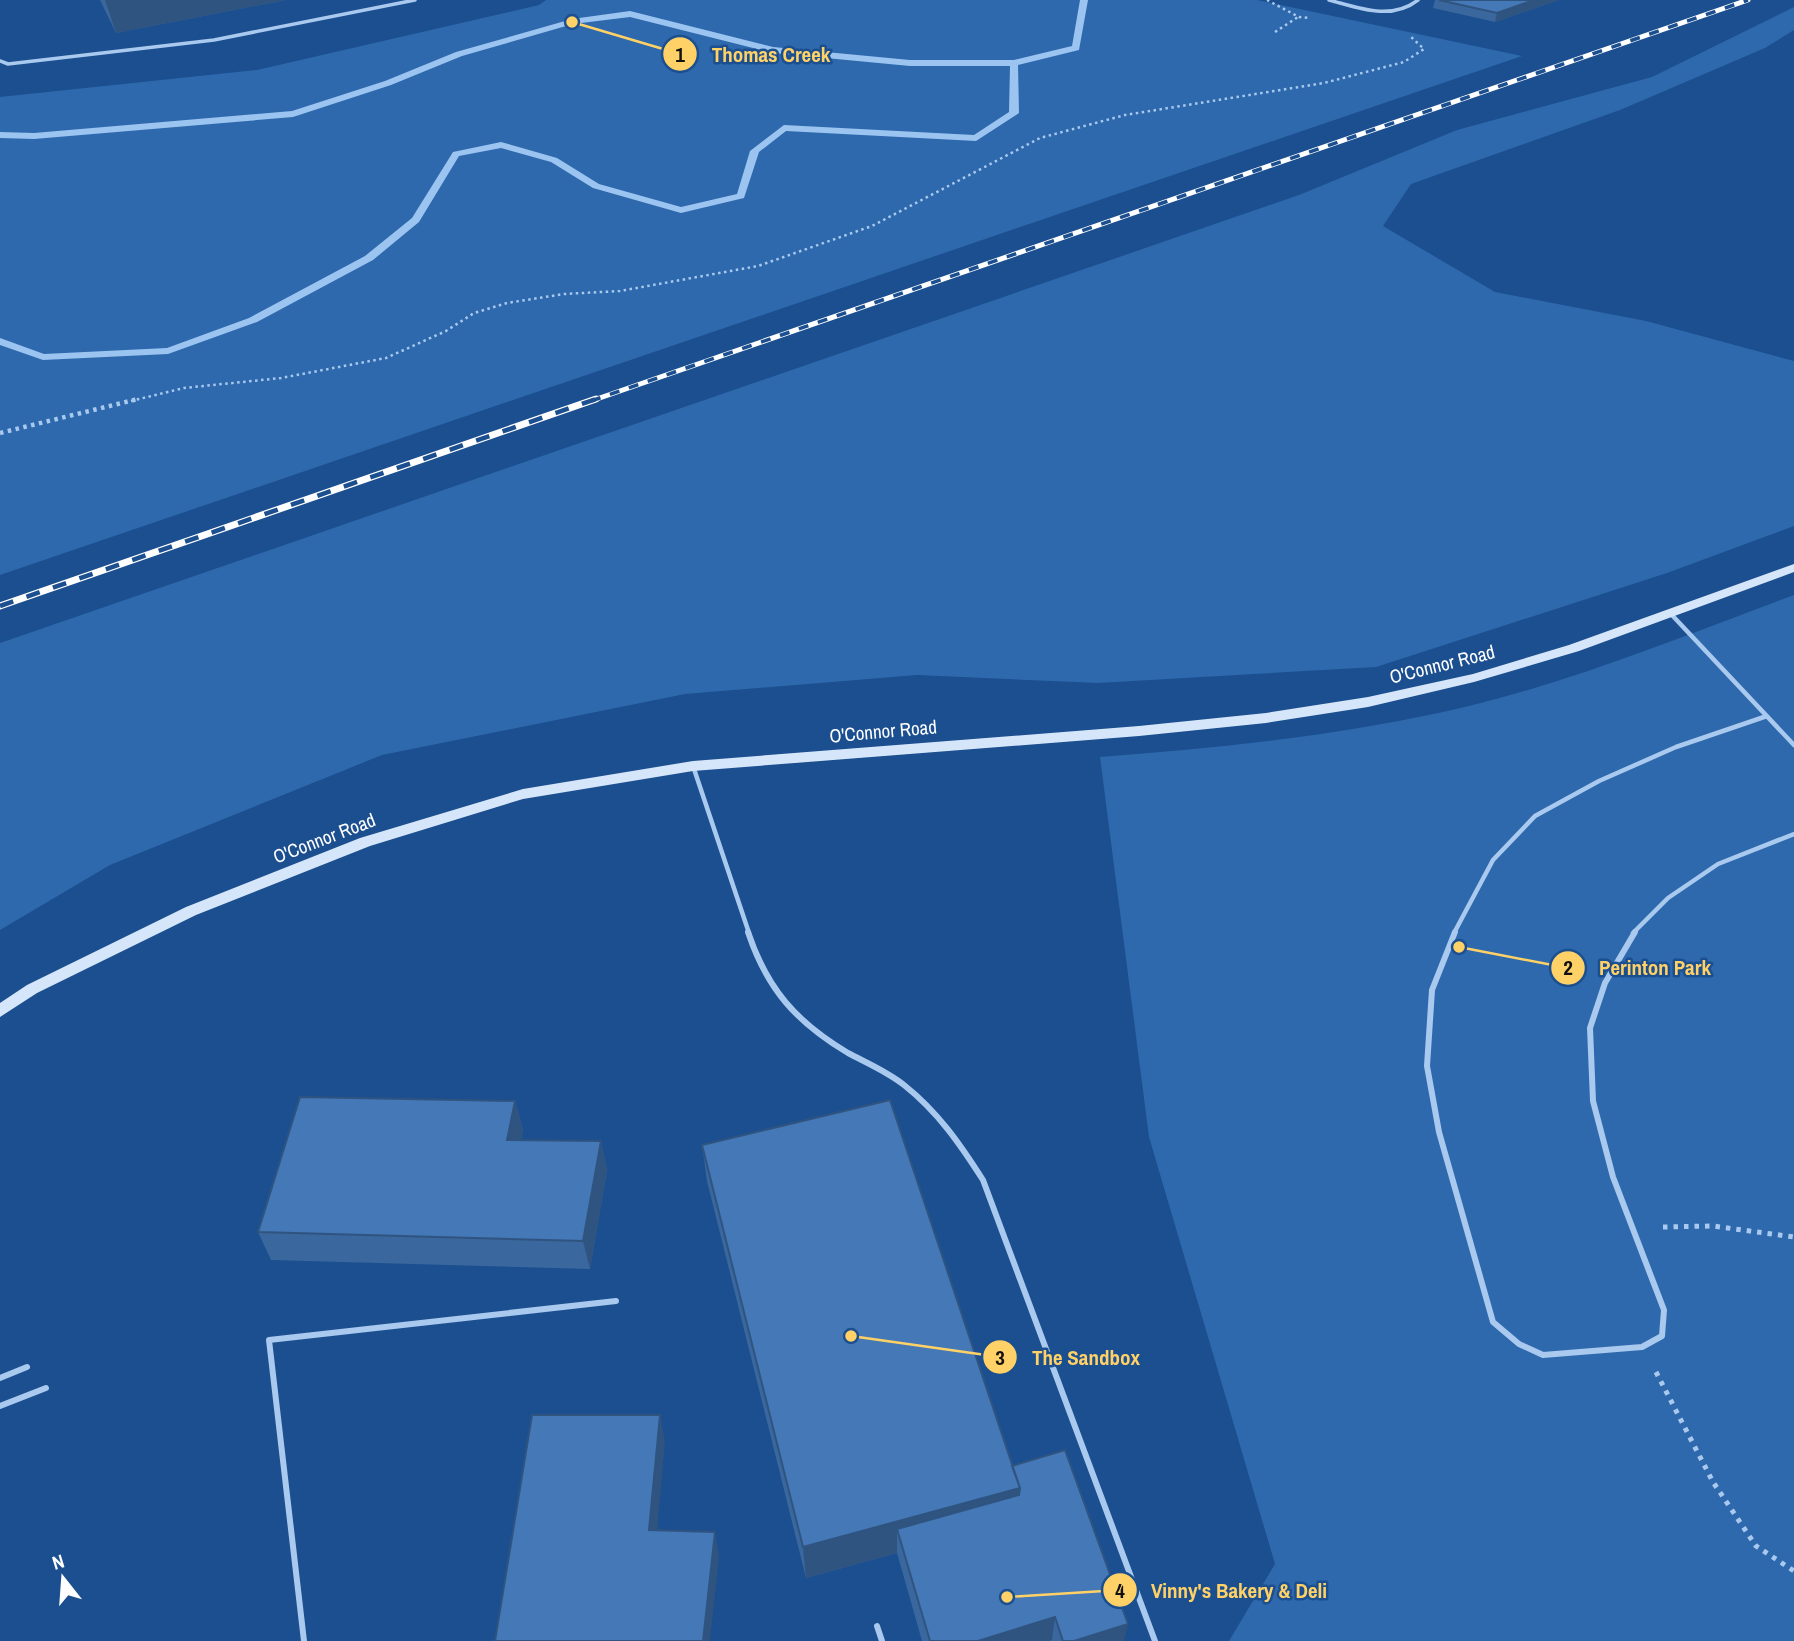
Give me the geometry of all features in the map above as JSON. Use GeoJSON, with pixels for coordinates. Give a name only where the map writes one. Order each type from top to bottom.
{"type":"FeatureCollection","features":[{"type":"Feature","properties":{"kind":"street","name":"O'Connor Road"},"geometry":{"type":"LineString","coordinates":[[0,1011],[33,989],[191,911],[365,842],[523,794],[693,766],[1139,731],[1266,718],[1368,702],[1486,674],[1670,613],[1794,568]]}},
{"type":"Feature","properties":{"kind":"lane"},"geometry":{"type":"LineString","coordinates":[[0,61],[8,64],[214,40],[415,0]]}},
{"type":"Feature","properties":{"kind":"lane"},"geometry":{"type":"LineString","coordinates":[[1329,0],[1392,11],[1405,9],[1418,0]]}},
{"type":"Feature","properties":{"kind":"lane"},"geometry":{"type":"LineString","coordinates":[[1670,613],[1794,745]]}},
{"type":"Feature","properties":{"kind":"lane"},"geometry":{"type":"LineString","coordinates":[[1767,716],[1676,747],[1599,782],[1535,817],[1493,859],[1458,922],[1432,990],[1427,1066],[1439,1132],[1493,1322],[1519,1344],[1543,1355],[1642,1347],[1662,1336],[1664,1310],[1630,1228],[1593,1101],[1591,1028],[1605,983],[1629,938],[1668,898],[1718,864],[1794,834]]}},
{"type":"Feature","properties":{"kind":"lane"},"geometry":{"type":"LineString","coordinates":[[693,766],[758,961],[789,1010],[844,1049],[903,1084],[947,1125],[983,1180],[1154,1641]]}},
{"type":"Feature","properties":{"kind":"lane"},"geometry":{"type":"LineString","coordinates":[[304,1641],[269,1339],[616,1301]]}},
{"type":"Feature","properties":{"kind":"lane"},"geometry":{"type":"LineString","coordinates":[[0,1378],[27,1367]]}},
{"type":"Feature","properties":{"kind":"lane"},"geometry":{"type":"LineString","coordinates":[[0,1406],[46,1388]]}},
{"type":"Feature","properties":{"kind":"lane"},"geometry":{"type":"LineString","coordinates":[[877,1626],[882,1641]]}},
{"type":"Feature","properties":{"kind":"path"},"geometry":{"type":"LineString","coordinates":[[1275,32],[1299,17]]}},
{"type":"Feature","properties":{"kind":"path"},"geometry":{"type":"LineString","coordinates":[[0,433],[184,388],[281,379],[386,358],[446,331],[474,313],[507,303],[564,294],[620,291],[758,266],[872,226],[1040,138],[1125,115],[1324,83],[1404,62],[1424,49],[1420,42],[1409,35]]}},
{"type":"Feature","properties":{"kind":"path"},"geometry":{"type":"LineString","coordinates":[[1630,1228],[1713,1226],[1794,1237]]}},
{"type":"Feature","properties":{"kind":"path"},"geometry":{"type":"LineString","coordinates":[[1642,1347],[1713,1482],[1756,1546],[1794,1571]]}},
{"type":"Feature","properties":{"kind":"shaded area"},"geometry":{"type":"Polygon","coordinates":[[[546,0],[1257,0],[1522,56],[0,575],[0,97],[257,70],[539,5],[546,0]]]}},
{"type":"Feature","properties":{"kind":"shaded area"},"geometry":{"type":"Polygon","coordinates":[[[1794,7],[1794,30],[1765,48],[1620,110],[1411,184],[1383,226],[1495,292],[1646,321],[1794,361],[1794,526],[1667,573],[1376,667],[1098,683],[917,675],[685,694],[382,755],[110,865],[0,930],[0,643],[1299,195],[1457,130],[1652,77],[1794,7]]]}},
{"type":"Feature","properties":{"kind":"shaded area"},"geometry":{"type":"Polygon","coordinates":[[[1794,595],[1794,1641],[1229,1641],[1275,1564],[1149,1137],[1100,757],[1334,732],[1473,705],[1595,669],[1794,595]]]}},
{"type":"Feature","properties":{"kind":"building"},"geometry":{"type":"Polygon","coordinates":[[[1439,0],[1534,0],[1497,13],[1439,0]]]}},
{"type":"Feature","properties":{"kind":"building"},"geometry":{"type":"Polygon","coordinates":[[[300,1097],[515,1101],[507,1140],[601,1141],[583,1241],[258,1232],[300,1097]]]}},
{"type":"Feature","properties":{"kind":"building"},"geometry":{"type":"Polygon","coordinates":[[[890,1100],[1020,1488],[803,1547],[702,1145],[890,1100]]]}},
{"type":"Feature","properties":{"kind":"building"},"geometry":{"type":"Polygon","coordinates":[[[532,1415],[660,1415],[649,1530],[715,1532],[703,1641],[495,1641],[532,1415]]]}},
{"type":"Feature","properties":{"kind":"building"},"geometry":{"type":"Polygon","coordinates":[[[1065,1450],[1128,1624],[1074,1641],[1063,1641],[1055,1617],[978,1641],[930,1641],[897,1529],[1019,1495],[1020,1488],[1012,1466],[1065,1450]]]}},
{"type":"Feature","properties":{"kind":"waterway"},"geometry":{"type":"LineString","coordinates":[[1014,63],[1076,48],[1084,0]]}},
{"type":"Feature","properties":{"kind":"waterway"},"geometry":{"type":"LineString","coordinates":[[0,135],[34,136],[293,114],[388,83],[459,54],[572,22],[630,14],[773,50],[910,63],[1014,63]]}},
{"type":"Feature","properties":{"kind":"waterway"},"geometry":{"type":"LineString","coordinates":[[0,341],[43,357],[168,351],[253,320],[369,258],[416,220],[456,154],[501,145],[554,160],[596,186],[681,210],[741,196],[755,151],[784,128],[976,138],[1014,113],[1014,63]]}},
{"type":"Feature","properties":{"kind":"railway"},"geometry":{"type":"LineString","coordinates":[[591,401],[1748,0]]}},
{"type":"Feature","properties":{"kind":"railway"},"geometry":{"type":"LineString","coordinates":[[0,606],[596,399]]}},
{"type":"Feature","properties":{"kind":"place","name":"Thomas Creek"},"geometry":{"type":"Point","coordinates":[572,22]}},
{"type":"Feature","properties":{"kind":"place","name":"Perinton Park"},"geometry":{"type":"Point","coordinates":[1459,947]}},
{"type":"Feature","properties":{"kind":"place","name":"The Sandbox"},"geometry":{"type":"Point","coordinates":[851,1336]}},
{"type":"Feature","properties":{"kind":"place","name":"Vinny's Bakery & Deli"},"geometry":{"type":"Point","coordinates":[1007,1597]}}]}
